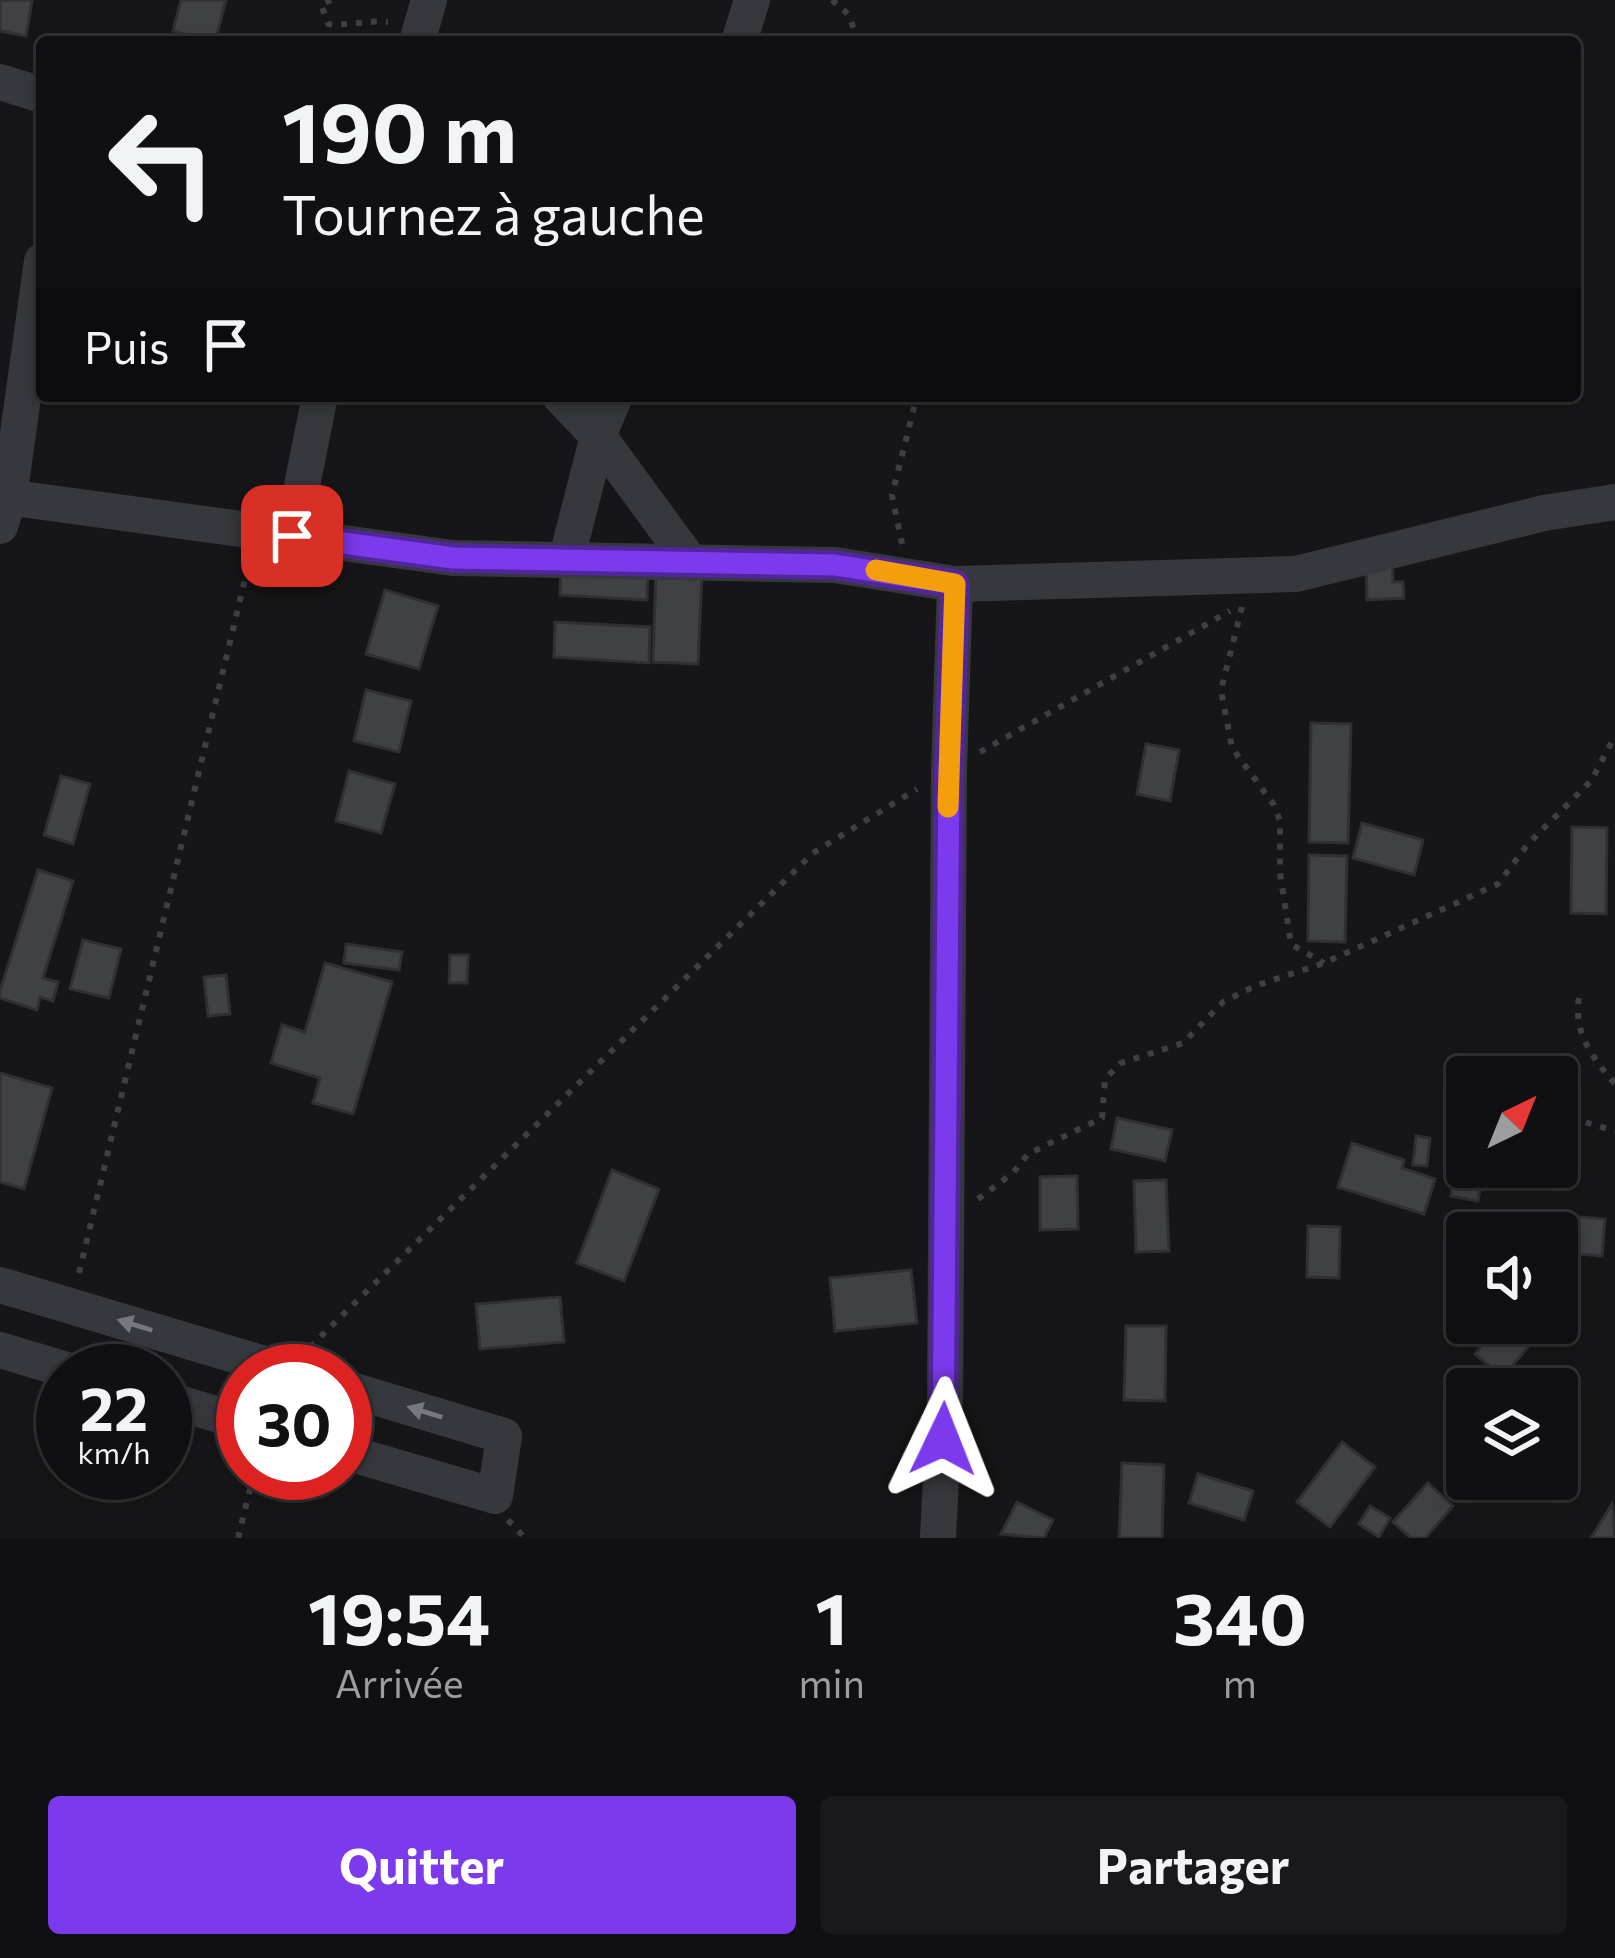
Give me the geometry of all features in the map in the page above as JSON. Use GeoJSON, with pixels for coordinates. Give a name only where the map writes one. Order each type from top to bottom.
{"type":"FeatureCollection","features":[{"type":"Feature","properties":{"kind":"street"},"geometry":{"type":"LineString","coordinates":[[741,36],[752,0]]}},
{"type":"Feature","properties":{"kind":"street"},"geometry":{"type":"LineString","coordinates":[[0,82],[36,93]]}},
{"type":"Feature","properties":{"kind":"street"},"geometry":{"type":"LineString","coordinates":[[36,299],[3,507],[292,536],[453,558],[835,565],[955,584],[1296,574],[1544,513],[1615,502]]}},
{"type":"Feature","properties":{"kind":"street"},"geometry":{"type":"LineString","coordinates":[[292,536],[319,402]]}},
{"type":"Feature","properties":{"kind":"street"},"geometry":{"type":"LineString","coordinates":[[566,402],[598,436],[691,563]]}},
{"type":"Feature","properties":{"kind":"street"},"geometry":{"type":"LineString","coordinates":[[567,557],[598,436],[612,402]]}},
{"type":"Feature","properties":{"kind":"street"},"geometry":{"type":"LineString","coordinates":[[938,1538],[945,1399],[949,770],[955,584]]}},
{"type":"Feature","properties":{"kind":"street"},"geometry":{"type":"LineString","coordinates":[[0,1285],[217,1344]]}},
{"type":"Feature","properties":{"kind":"street"},"geometry":{"type":"LineString","coordinates":[[0,1350],[36,1361]]}},
{"type":"Feature","properties":{"kind":"street"},"geometry":{"type":"LineString","coordinates":[[372,1396],[504,1436],[495,1496],[372,1460]]}},
{"type":"Feature","properties":{"kind":"path"},"geometry":{"type":"LineString","coordinates":[[331,0],[321,4],[328,24],[422,23]]}},
{"type":"Feature","properties":{"kind":"path"},"geometry":{"type":"LineString","coordinates":[[832,0],[848,14],[857,36]]}},
{"type":"Feature","properties":{"kind":"path"},"geometry":{"type":"LineString","coordinates":[[908,574],[892,495],[915,402]]}},
{"type":"Feature","properties":{"kind":"path"},"geometry":{"type":"LineString","coordinates":[[71,1306],[246,574]]}},
{"type":"Feature","properties":{"kind":"path"},"geometry":{"type":"LineString","coordinates":[[314,1344],[814,853],[949,770],[1296,574]]}},
{"type":"Feature","properties":{"kind":"path"},"geometry":{"type":"LineString","coordinates":[[1244,596],[1221,690],[1232,748],[1280,821],[1282,899],[1292,944],[1324,963]]}},
{"type":"Feature","properties":{"kind":"path"},"geometry":{"type":"LineString","coordinates":[[946,1221],[1013,1173],[1028,1154],[1102,1118],[1105,1079],[1121,1063],[1183,1043],[1223,1002],[1255,986],[1324,963],[1498,884],[1528,844],[1592,781],[1615,736]]}},
{"type":"Feature","properties":{"kind":"path"},"geometry":{"type":"LineString","coordinates":[[1580,998],[1576,1013],[1584,1045],[1615,1084]]}},
{"type":"Feature","properties":{"kind":"path"},"geometry":{"type":"LineString","coordinates":[[1578,1121],[1615,1132]]}},
{"type":"Feature","properties":{"kind":"path"},"geometry":{"type":"LineString","coordinates":[[238,1538],[247,1500]]}},
{"type":"Feature","properties":{"kind":"building"},"geometry":{"type":"Polygon","coordinates":[[[0,0],[32,0],[26,36],[0,31],[0,0]]]}},
{"type":"Feature","properties":{"kind":"building"},"geometry":{"type":"Polygon","coordinates":[[[181,0],[226,0],[217,36],[173,31],[181,0]]]}},
{"type":"Feature","properties":{"kind":"building"},"geometry":{"type":"Polygon","coordinates":[[[1392,560],[1393,582],[1403,582],[1404,598],[1367,600],[1366,561],[1392,560]]]}},
{"type":"Feature","properties":{"kind":"building"},"geometry":{"type":"Polygon","coordinates":[[[561,565],[648,569],[647,600],[560,595],[561,565]]]}},
{"type":"Feature","properties":{"kind":"building"},"geometry":{"type":"Polygon","coordinates":[[[656,568],[702,571],[698,664],[653,662],[656,568]]]}},
{"type":"Feature","properties":{"kind":"building"},"geometry":{"type":"Polygon","coordinates":[[[385,590],[438,606],[419,669],[366,654],[385,590]]]}},
{"type":"Feature","properties":{"kind":"building"},"geometry":{"type":"Polygon","coordinates":[[[555,622],[650,627],[649,663],[554,657],[555,622]]]}},
{"type":"Feature","properties":{"kind":"building"},"geometry":{"type":"Polygon","coordinates":[[[366,690],[411,701],[399,752],[354,741],[366,690]]]}},
{"type":"Feature","properties":{"kind":"building"},"geometry":{"type":"Polygon","coordinates":[[[1311,723],[1351,724],[1348,843],[1309,842],[1311,723]]]}},
{"type":"Feature","properties":{"kind":"building"},"geometry":{"type":"Polygon","coordinates":[[[1146,744],[1179,750],[1170,801],[1137,794],[1146,744]]]}},
{"type":"Feature","properties":{"kind":"building"},"geometry":{"type":"Polygon","coordinates":[[[349,771],[395,784],[381,833],[336,821],[349,771]]]}},
{"type":"Feature","properties":{"kind":"building"},"geometry":{"type":"Polygon","coordinates":[[[61,776],[90,784],[73,844],[44,835],[61,776]]]}},
{"type":"Feature","properties":{"kind":"building"},"geometry":{"type":"Polygon","coordinates":[[[1362,823],[1423,840],[1414,875],[1353,858],[1362,823]]]}},
{"type":"Feature","properties":{"kind":"building"},"geometry":{"type":"Polygon","coordinates":[[[1572,827],[1607,828],[1606,914],[1571,913],[1572,827]]]}},
{"type":"Feature","properties":{"kind":"building"},"geometry":{"type":"Polygon","coordinates":[[[1309,855],[1347,856],[1345,942],[1308,941],[1309,855]]]}},
{"type":"Feature","properties":{"kind":"building"},"geometry":{"type":"Polygon","coordinates":[[[38,870],[73,881],[43,978],[58,982],[53,1001],[40,997],[37,1010],[0,998],[0,991],[38,870]]]}},
{"type":"Feature","properties":{"kind":"building"},"geometry":{"type":"Polygon","coordinates":[[[83,940],[121,949],[109,998],[70,989],[83,940]]]}},
{"type":"Feature","properties":{"kind":"building"},"geometry":{"type":"Polygon","coordinates":[[[346,944],[402,952],[399,970],[344,963],[346,944]]]}},
{"type":"Feature","properties":{"kind":"building"},"geometry":{"type":"Polygon","coordinates":[[[450,955],[468,955],[467,983],[449,983],[450,955]]]}},
{"type":"Feature","properties":{"kind":"building"},"geometry":{"type":"Polygon","coordinates":[[[325,963],[392,982],[353,1114],[313,1103],[320,1078],[271,1063],[282,1025],[305,1032],[325,963]]]}},
{"type":"Feature","properties":{"kind":"building"},"geometry":{"type":"Polygon","coordinates":[[[226,975],[230,1014],[208,1016],[204,977],[226,975]]]}},
{"type":"Feature","properties":{"kind":"building"},"geometry":{"type":"Polygon","coordinates":[[[0,1073],[52,1088],[24,1189],[0,1182],[0,1073]]]}},
{"type":"Feature","properties":{"kind":"building"},"geometry":{"type":"Polygon","coordinates":[[[1117,1118],[1172,1130],[1165,1161],[1111,1149],[1117,1118]]]}},
{"type":"Feature","properties":{"kind":"building"},"geometry":{"type":"Polygon","coordinates":[[[1416,1136],[1430,1138],[1427,1166],[1413,1165],[1416,1136]]]}},
{"type":"Feature","properties":{"kind":"building"},"geometry":{"type":"Polygon","coordinates":[[[1352,1143],[1404,1160],[1402,1168],[1435,1179],[1424,1214],[1338,1187],[1352,1143]]]}},
{"type":"Feature","properties":{"kind":"building"},"geometry":{"type":"Polygon","coordinates":[[[612,1170],[659,1189],[624,1281],[577,1263],[612,1170]]]}},
{"type":"Feature","properties":{"kind":"building"},"geometry":{"type":"Polygon","coordinates":[[[1077,1176],[1078,1229],[1040,1230],[1040,1177],[1077,1176]]]}},
{"type":"Feature","properties":{"kind":"building"},"geometry":{"type":"Polygon","coordinates":[[[1166,1180],[1169,1251],[1136,1252],[1134,1181],[1166,1180]]]}},
{"type":"Feature","properties":{"kind":"building"},"geometry":{"type":"Polygon","coordinates":[[[1452,1188],[1480,1188],[1478,1201],[1451,1196],[1452,1188]]]}},
{"type":"Feature","properties":{"kind":"building"},"geometry":{"type":"Polygon","coordinates":[[[1578,1217],[1605,1219],[1602,1256],[1578,1254],[1578,1217]]]}},
{"type":"Feature","properties":{"kind":"building"},"geometry":{"type":"Polygon","coordinates":[[[1308,1226],[1340,1227],[1339,1278],[1307,1277],[1308,1226]]]}},
{"type":"Feature","properties":{"kind":"building"},"geometry":{"type":"Polygon","coordinates":[[[911,1270],[917,1323],[835,1331],[830,1278],[911,1270]]]}},
{"type":"Feature","properties":{"kind":"building"},"geometry":{"type":"Polygon","coordinates":[[[560,1297],[564,1342],[480,1349],[476,1304],[560,1297]]]}},
{"type":"Feature","properties":{"kind":"building"},"geometry":{"type":"Polygon","coordinates":[[[1126,1326],[1166,1326],[1165,1401],[1124,1400],[1126,1326]]]}},
{"type":"Feature","properties":{"kind":"building"},"geometry":{"type":"Polygon","coordinates":[[[1483,1344],[1530,1344],[1510,1368],[1492,1368],[1475,1354],[1483,1344]]]}},
{"type":"Feature","properties":{"kind":"building"},"geometry":{"type":"Polygon","coordinates":[[[1342,1442],[1375,1467],[1330,1527],[1297,1502],[1342,1442]]]}},
{"type":"Feature","properties":{"kind":"building"},"geometry":{"type":"Polygon","coordinates":[[[1122,1463],[1164,1465],[1162,1538],[1119,1538],[1122,1463]]]}},
{"type":"Feature","properties":{"kind":"building"},"geometry":{"type":"Polygon","coordinates":[[[1198,1474],[1253,1491],[1244,1520],[1189,1503],[1198,1474]]]}},
{"type":"Feature","properties":{"kind":"building"},"geometry":{"type":"Polygon","coordinates":[[[1428,1483],[1453,1506],[1425,1538],[1411,1538],[1393,1522],[1428,1483]]]}},
{"type":"Feature","properties":{"kind":"building"},"geometry":{"type":"Polygon","coordinates":[[[1017,1502],[1053,1520],[1044,1538],[1001,1534],[1017,1502]]]}},
{"type":"Feature","properties":{"kind":"building"},"geometry":{"type":"Polygon","coordinates":[[[1612,1504],[1615,1538],[1591,1538],[1612,1504]]]}},
{"type":"Feature","properties":{"kind":"building"},"geometry":{"type":"Polygon","coordinates":[[[1370,1506],[1390,1518],[1379,1537],[1359,1524],[1370,1506]]]}},
{"type":"Feature","properties":{"kind":"slow traffic"},"geometry":{"type":"LineString","coordinates":[[876,570],[955,584],[948,807]]}},
{"type":"Feature","properties":{"kind":"route"},"geometry":{"type":"LineString","coordinates":[[292,536],[453,558],[835,565],[955,584],[943,1439]]}}]}
